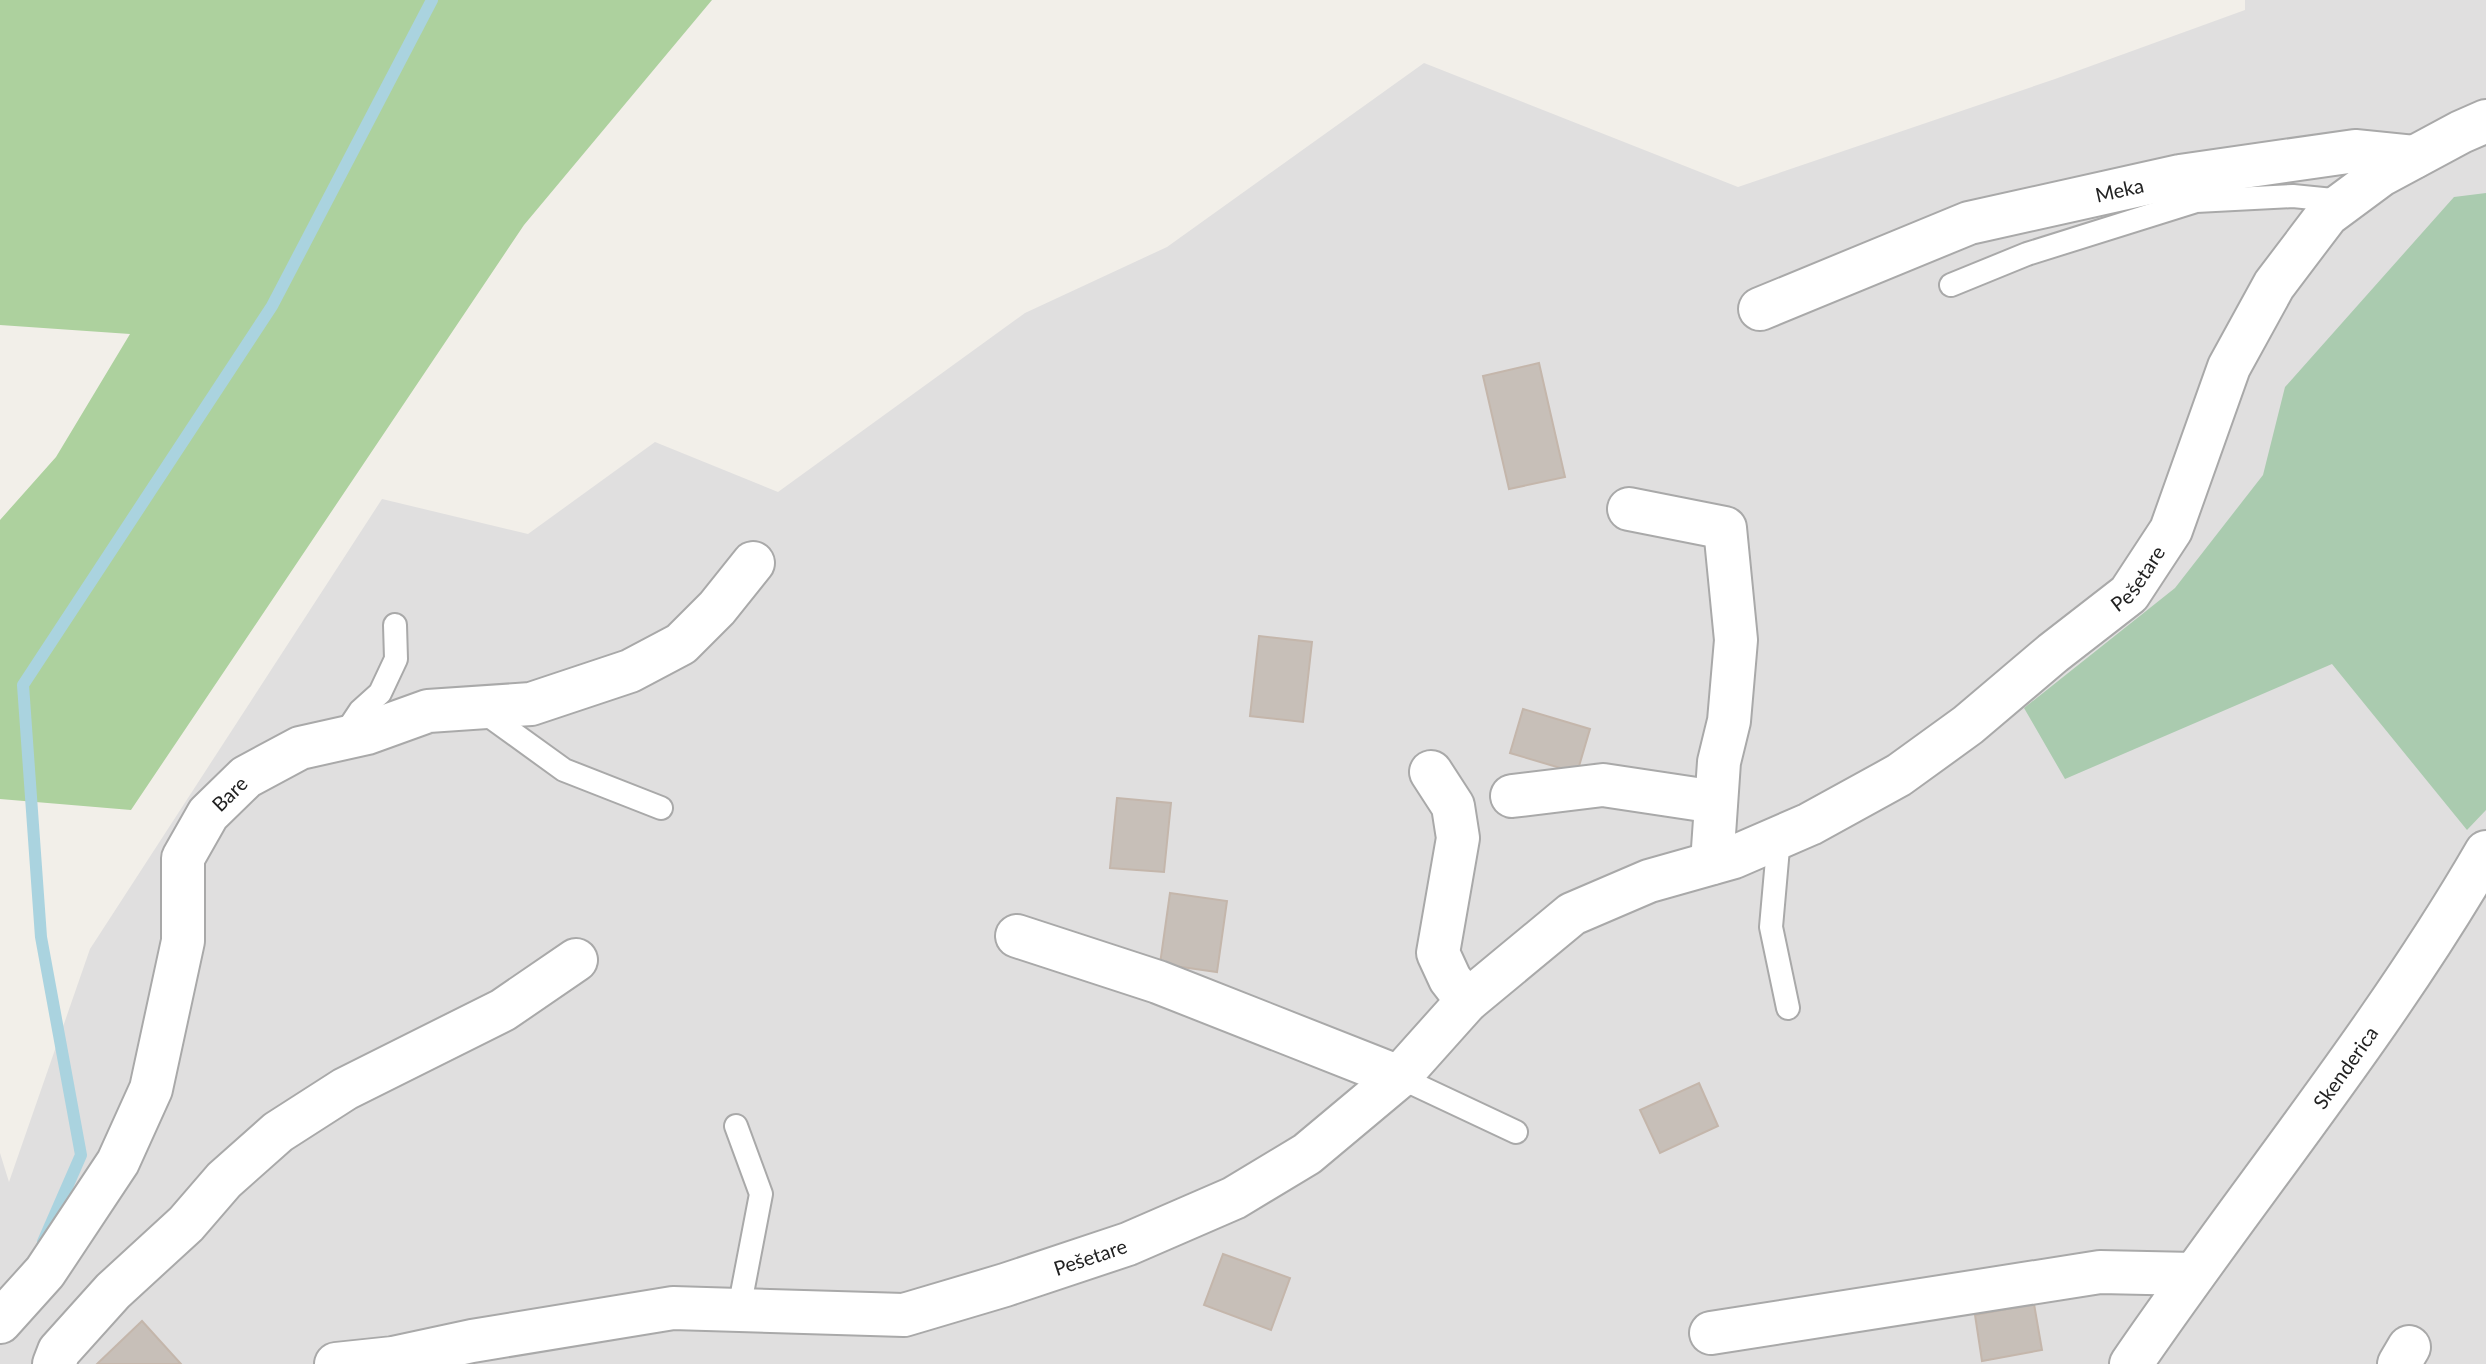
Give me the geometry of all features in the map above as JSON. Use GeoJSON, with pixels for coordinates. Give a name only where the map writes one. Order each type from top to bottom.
{"type":"FeatureCollection","features":[{"type":"Feature","properties":{"kind":"street"},"geometry":{"type":"LineString","coordinates":[[2414,157],[2486,121]]}},
{"type":"Feature","properties":{"kind":"street","name":"Meka"},"geometry":{"type":"LineString","coordinates":[[1760,309],[1969,223],[2180,176],[2355,151],[2414,157]]}},
{"type":"Feature","properties":{"kind":"street","name":"Pešetare"},"geometry":{"type":"LineString","coordinates":[[336,1364],[445,1356],[673,1308],[904,1315],[1128,1244],[1234,1198],[1307,1154],[1399,1077],[1467,1001],[1572,914],[1649,881],[1712,863],[1810,824],[1899,775],[1968,725],[2129,594],[2171,530],[2229,367],[2274,285],[2327,215],[2381,175],[2414,157]]}},
{"type":"Feature","properties":{"kind":"street"},"geometry":{"type":"LineString","coordinates":[[1629,509],[1725,528],[1736,640],[1729,721],[1719,762],[1712,863]]}},
{"type":"Feature","properties":{"kind":"street","name":"Bare"},"geometry":{"type":"LineString","coordinates":[[0,1322],[45,1272],[118,1162],[151,1089],[183,941],[183,858],[208,814],[246,777],[300,748],[367,733],[428,711],[531,704],[630,671],[681,644],[753,563]]}},
{"type":"Feature","properties":{"kind":"street"},"geometry":{"type":"LineString","coordinates":[[1431,772],[1453,806],[1458,838],[1438,953],[1450,979],[1467,1001]]}},
{"type":"Feature","properties":{"kind":"street"},"geometry":{"type":"LineString","coordinates":[[1512,796],[1603,785],[1716,802]]}},
{"type":"Feature","properties":{"kind":"street","name":"Skenderica"},"geometry":{"type":"LineString","coordinates":[[2131,1364],[2334,1083],[2454,908],[2486,852]]}},
{"type":"Feature","properties":{"kind":"street"},"geometry":{"type":"LineString","coordinates":[[1017,936],[1158,982],[1399,1077]]}},
{"type":"Feature","properties":{"kind":"street"},"geometry":{"type":"LineString","coordinates":[[54,1364],[59,1351],[113,1291],[186,1224],[224,1180],[278,1132],[345,1089],[503,1010],[576,960]]}},
{"type":"Feature","properties":{"kind":"street"},"geometry":{"type":"LineString","coordinates":[[1711,1333],[2100,1272],[2194,1274]]}},
{"type":"Feature","properties":{"kind":"lane"},"geometry":{"type":"LineString","coordinates":[[1951,285],[2027,254],[2196,201],[2293,196],[2346,201]]}},
{"type":"Feature","properties":{"kind":"lane"},"geometry":{"type":"LineString","coordinates":[[342,739],[360,711],[380,693],[391,671],[396,659],[395,625]]}},
{"type":"Feature","properties":{"kind":"lane"},"geometry":{"type":"LineString","coordinates":[[478,708],[564,770],[661,808]]}},
{"type":"Feature","properties":{"kind":"lane"},"geometry":{"type":"LineString","coordinates":[[1779,837],[1771,927],[1788,1008]]}},
{"type":"Feature","properties":{"kind":"lane"},"geometry":{"type":"LineString","coordinates":[[1399,1077],[1516,1132]]}},
{"type":"Feature","properties":{"kind":"lane"},"geometry":{"type":"LineString","coordinates":[[736,1126],[761,1194],[739,1309]]}},
{"type":"Feature","properties":{"kind":"shaded area"},"geometry":{"type":"Polygon","coordinates":[[[2245,0],[2486,0],[2486,1364],[0,1364],[0,1153],[9,1182],[90,949],[382,499],[528,534],[655,442],[778,492],[1025,313],[1167,247],[1424,63],[1738,187],[2055,79],[2245,10],[2245,0]]]}},
{"type":"Feature","properties":{"kind":"green space"},"geometry":{"type":"Polygon","coordinates":[[[0,0],[712,0],[524,225],[131,810],[0,799],[0,520],[56,457],[130,334],[0,325],[0,0]]]}},
{"type":"Feature","properties":{"kind":"green space"},"geometry":{"type":"Polygon","coordinates":[[[2486,193],[2486,810],[2467,830],[2332,664],[2065,779],[2024,708],[2175,588],[2263,475],[2285,387],[2454,197],[2486,193]]]}},
{"type":"Feature","properties":{"kind":"building"},"geometry":{"type":"Polygon","coordinates":[[[1539,363],[1565,477],[1509,489],[1483,376],[1539,363]]]}},
{"type":"Feature","properties":{"kind":"building"},"geometry":{"type":"Polygon","coordinates":[[[1259,636],[1312,642],[1303,722],[1250,716],[1259,636]]]}},
{"type":"Feature","properties":{"kind":"building"},"geometry":{"type":"Polygon","coordinates":[[[1523,709],[1590,729],[1577,773],[1510,753],[1523,709]]]}},
{"type":"Feature","properties":{"kind":"building"},"geometry":{"type":"Polygon","coordinates":[[[1117,798],[1171,803],[1164,872],[1110,868],[1117,798]]]}},
{"type":"Feature","properties":{"kind":"building"},"geometry":{"type":"Polygon","coordinates":[[[1170,893],[1227,901],[1217,972],[1160,964],[1170,893]]]}},
{"type":"Feature","properties":{"kind":"building"},"geometry":{"type":"Polygon","coordinates":[[[1699,1083],[1718,1126],[1660,1153],[1640,1110],[1699,1083]]]}},
{"type":"Feature","properties":{"kind":"building"},"geometry":{"type":"Polygon","coordinates":[[[1223,1254],[1290,1278],[1271,1330],[1204,1305],[1223,1254]]]}},
{"type":"Feature","properties":{"kind":"building"},"geometry":{"type":"Polygon","coordinates":[[[2034,1304],[2042,1350],[1982,1361],[1975,1315],[2034,1304]]]}},
{"type":"Feature","properties":{"kind":"building"},"geometry":{"type":"Polygon","coordinates":[[[142,1321],[181,1364],[97,1364],[142,1321]]]}},
{"type":"Feature","properties":{"kind":"waterway"},"geometry":{"type":"LineString","coordinates":[[43,1242],[81,1155],[41,937],[23,685],[272,306],[432,0]]}}]}
